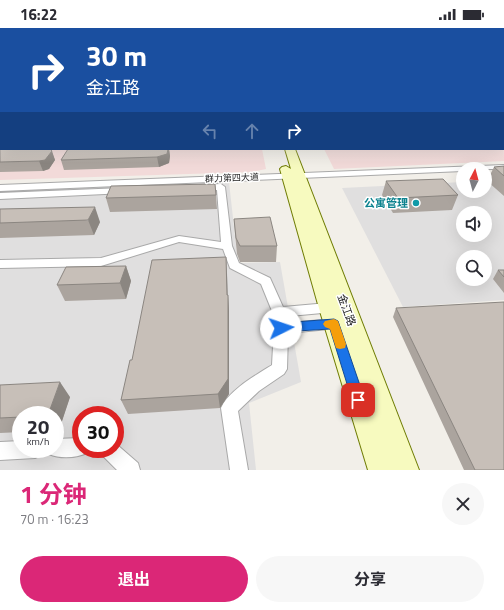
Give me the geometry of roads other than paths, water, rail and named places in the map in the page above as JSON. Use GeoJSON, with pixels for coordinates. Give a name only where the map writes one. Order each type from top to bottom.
{"type":"FeatureCollection","features":[{"type":"Feature","properties":{"kind":"street","name":"金江路"},"geometry":{"type":"LineString","coordinates":[[280,150],[293,176],[406,470]]}},
{"type":"Feature","properties":{"kind":"street","name":"金江路"},"geometry":{"type":"LineString","coordinates":[[290,150],[293,176],[331,316],[381,470]]}},
{"type":"Feature","properties":{"kind":"street","name":"群力第四大道"},"geometry":{"type":"LineString","coordinates":[[492,168],[504,167]]}},
{"type":"Feature","properties":{"kind":"street","name":"群力第四大道"},"geometry":{"type":"LineString","coordinates":[[0,188],[456,169]]}},
{"type":"Feature","properties":{"kind":"street"},"geometry":{"type":"LineString","coordinates":[[0,196],[221,187],[227,246],[234,265],[266,281],[279,312],[331,316]]}},
{"type":"Feature","properties":{"kind":"street"},"geometry":{"type":"LineString","coordinates":[[0,264],[101,262],[179,239],[227,246]]}},
{"type":"Feature","properties":{"kind":"street"},"geometry":{"type":"LineString","coordinates":[[239,470],[230,408],[253,386],[279,368],[281,328],[331,316]]}},
{"type":"Feature","properties":{"kind":"street"},"geometry":{"type":"LineString","coordinates":[[0,451],[12,450]]}},
{"type":"Feature","properties":{"kind":"street"},"geometry":{"type":"LineString","coordinates":[[118,458],[131,470]]}},
{"type":"Feature","properties":{"kind":"place","name":"公寓管理"},"geometry":{"type":"Point","coordinates":[416,203]}}]}
